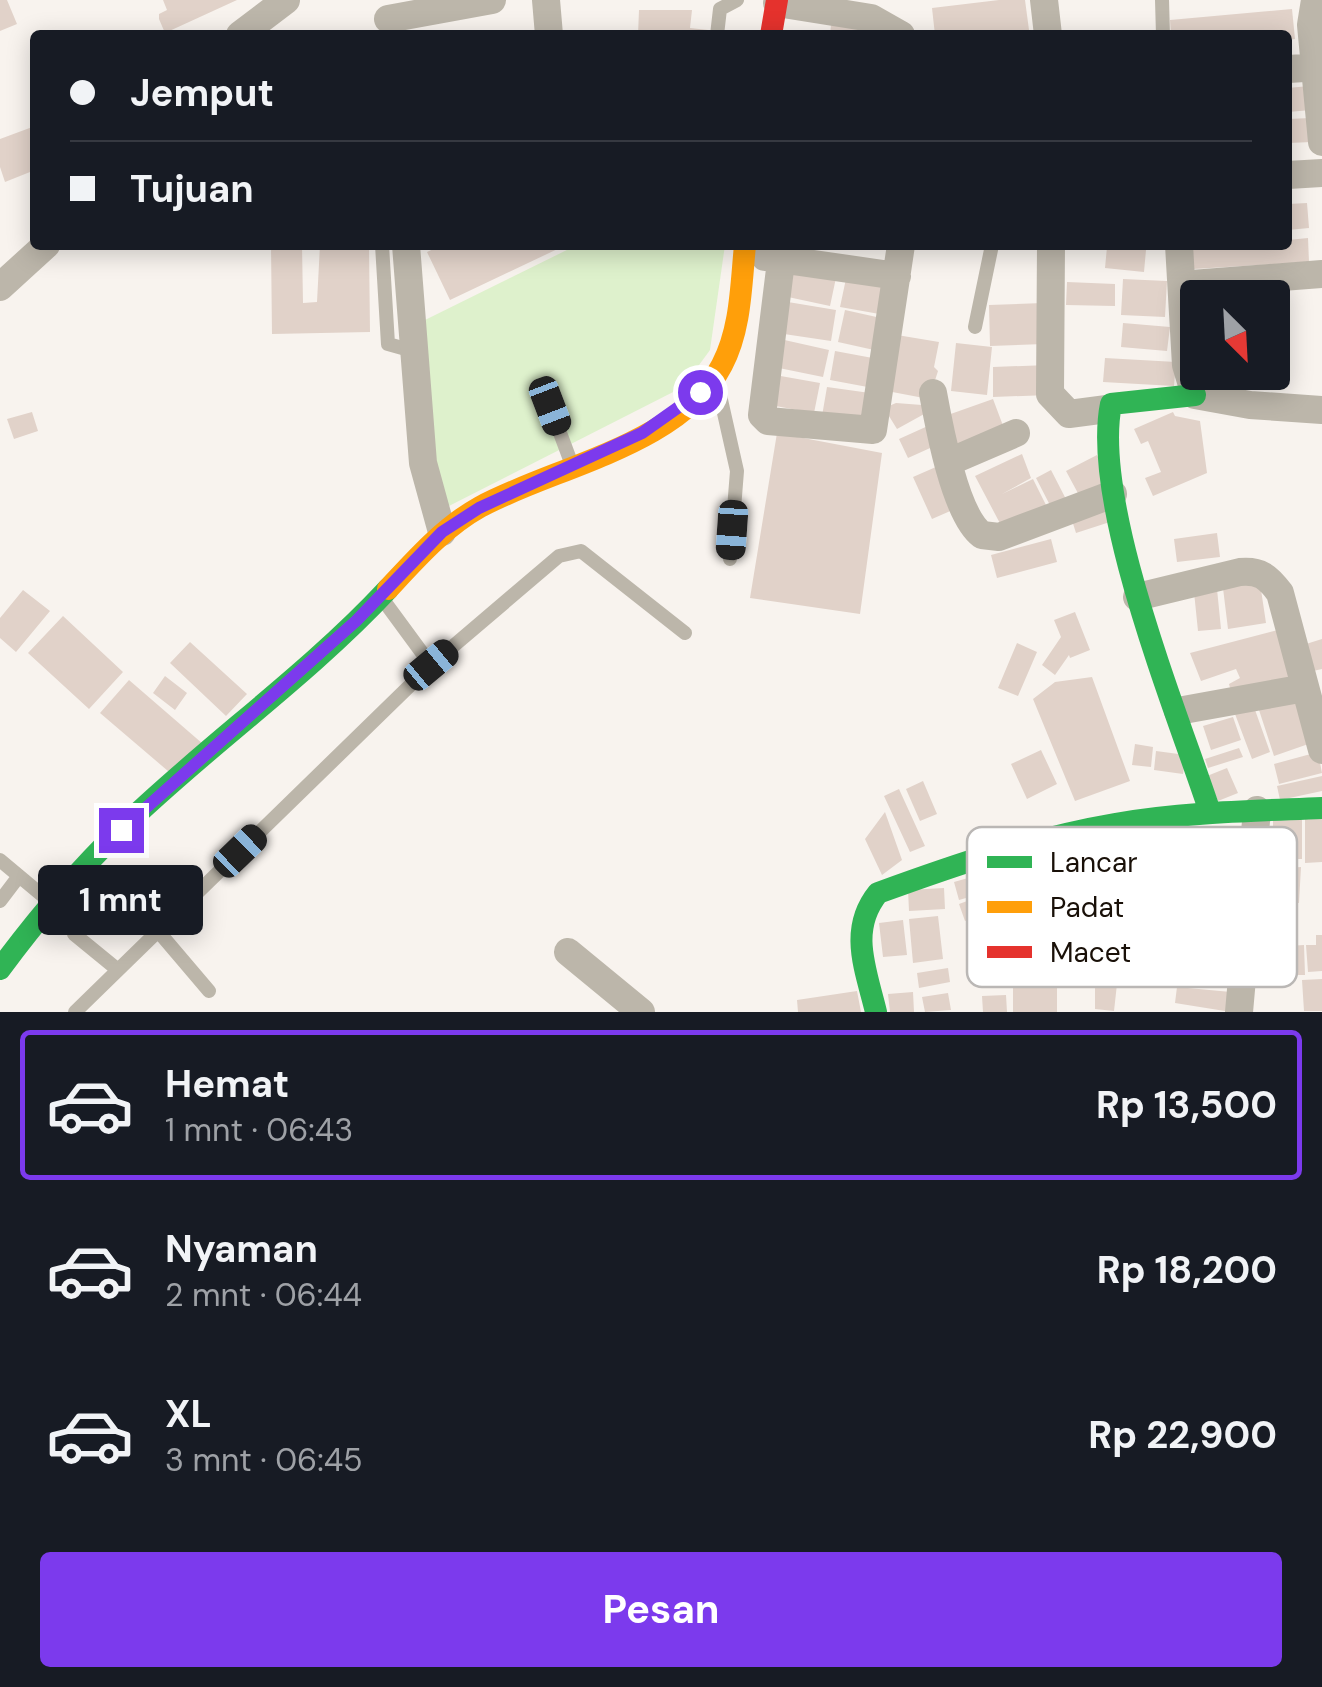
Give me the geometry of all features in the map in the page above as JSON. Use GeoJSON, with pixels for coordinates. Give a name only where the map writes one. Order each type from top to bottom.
{"type":"FeatureCollection","features":[{"type":"Feature","properties":{"kind":"street"},"geometry":{"type":"LineString","coordinates":[[247,30],[286,0]]}},
{"type":"Feature","properties":{"kind":"street"},"geometry":{"type":"LineString","coordinates":[[389,18],[492,0]]}},
{"type":"Feature","properties":{"kind":"street"},"geometry":{"type":"LineString","coordinates":[[546,0],[549,30]]}},
{"type":"Feature","properties":{"kind":"street"},"geometry":{"type":"LineString","coordinates":[[1044,0],[1047,30]]}},
{"type":"Feature","properties":{"kind":"street"},"geometry":{"type":"LineString","coordinates":[[1315,0],[1311,25],[1320,67],[1322,142]]}},
{"type":"Feature","properties":{"kind":"street"},"geometry":{"type":"LineString","coordinates":[[771,30],[773,1],[821,23],[871,18],[892,30]]}},
{"type":"Feature","properties":{"kind":"street"},"geometry":{"type":"LineString","coordinates":[[1292,69],[1320,67]]}},
{"type":"Feature","properties":{"kind":"street"},"geometry":{"type":"LineString","coordinates":[[1292,175],[1322,174]]}},
{"type":"Feature","properties":{"kind":"street"},"geometry":{"type":"LineString","coordinates":[[0,287],[41,250]]}},
{"type":"Feature","properties":{"kind":"street"},"geometry":{"type":"LineString","coordinates":[[406,250],[423,463],[442,532]]}},
{"type":"Feature","properties":{"kind":"street"},"geometry":{"type":"LineString","coordinates":[[0,969],[49,902],[94,853],[380,596],[442,532],[479,508],[676,412],[715,376],[738,299],[744,250],[782,252],[897,276]]}},
{"type":"Feature","properties":{"kind":"street"},"geometry":{"type":"LineString","coordinates":[[782,252],[760,409],[768,421],[873,430],[900,250]]}},
{"type":"Feature","properties":{"kind":"street"},"geometry":{"type":"LineString","coordinates":[[1051,250],[1050,394],[1069,414],[1107,409]]}},
{"type":"Feature","properties":{"kind":"street"},"geometry":{"type":"LineString","coordinates":[[1180,250],[1186,366],[1195,395]]}},
{"type":"Feature","properties":{"kind":"street"},"geometry":{"type":"LineString","coordinates":[[1244,280],[1322,274]]}},
{"type":"Feature","properties":{"kind":"street"},"geometry":{"type":"LineString","coordinates":[[933,393],[948,462],[972,524],[990,538],[1113,494]]}},
{"type":"Feature","properties":{"kind":"street"},"geometry":{"type":"LineString","coordinates":[[1210,812],[1138,597],[1113,494],[1107,409],[1111,404],[1195,395],[1250,406],[1322,410]]}},
{"type":"Feature","properties":{"kind":"street"},"geometry":{"type":"LineString","coordinates":[[948,462],[1016,433]]}},
{"type":"Feature","properties":{"kind":"street"},"geometry":{"type":"LineString","coordinates":[[1138,597],[1240,572],[1262,574],[1280,592],[1322,750]]}},
{"type":"Feature","properties":{"kind":"street"},"geometry":{"type":"LineString","coordinates":[[1178,711],[1305,688]]}},
{"type":"Feature","properties":{"kind":"street"},"geometry":{"type":"LineString","coordinates":[[1100,827],[1210,812],[1322,808]]}},
{"type":"Feature","properties":{"kind":"street"},"geometry":{"type":"LineString","coordinates":[[1255,827],[1257,810]]}},
{"type":"Feature","properties":{"kind":"street"},"geometry":{"type":"LineString","coordinates":[[876,1012],[857,926],[863,907],[878,894],[967,863]]}},
{"type":"Feature","properties":{"kind":"street"},"geometry":{"type":"LineString","coordinates":[[568,952],[641,1012]]}},
{"type":"Feature","properties":{"kind":"street"},"geometry":{"type":"LineString","coordinates":[[1239,1012],[1241,987]]}},
{"type":"Feature","properties":{"kind":"lane"},"geometry":{"type":"LineString","coordinates":[[718,30],[720,9],[737,0]]}},
{"type":"Feature","properties":{"kind":"lane"},"geometry":{"type":"LineString","coordinates":[[1162,0],[1163,30]]}},
{"type":"Feature","properties":{"kind":"lane"},"geometry":{"type":"LineString","coordinates":[[382,250],[388,344],[414,351]]}},
{"type":"Feature","properties":{"kind":"lane"},"geometry":{"type":"LineString","coordinates":[[975,327],[991,250]]}},
{"type":"Feature","properties":{"kind":"lane"},"geometry":{"type":"LineString","coordinates":[[715,376],[736,472],[730,559]]}},
{"type":"Feature","properties":{"kind":"lane"},"geometry":{"type":"LineString","coordinates":[[550,406],[572,466]]}},
{"type":"Feature","properties":{"kind":"lane"},"geometry":{"type":"LineString","coordinates":[[75,1012],[431,665],[559,556],[581,551],[685,634]]}},
{"type":"Feature","properties":{"kind":"lane"},"geometry":{"type":"LineString","coordinates":[[380,596],[431,665]]}},
{"type":"Feature","properties":{"kind":"lane"},"geometry":{"type":"LineString","coordinates":[[0,860],[49,902]]}},
{"type":"Feature","properties":{"kind":"lane"},"geometry":{"type":"LineString","coordinates":[[0,901],[20,876]]}},
{"type":"Feature","properties":{"kind":"lane"},"geometry":{"type":"LineString","coordinates":[[158,931],[209,991]]}},
{"type":"Feature","properties":{"kind":"lane"},"geometry":{"type":"LineString","coordinates":[[74,934],[118,970]]}},
{"type":"Feature","properties":{"kind":"green space"},"geometry":{"type":"Polygon","coordinates":[[[567,250],[724,250],[710,350],[683,387],[445,508],[436,483],[425,320],[567,250]]]}},
{"type":"Feature","properties":{"kind":"building"},"geometry":{"type":"Polygon","coordinates":[[[0,0],[7,0],[17,24],[0,31],[0,0]]]}},
{"type":"Feature","properties":{"kind":"building"},"geometry":{"type":"Polygon","coordinates":[[[163,0],[237,0],[172,30],[164,30],[159,19],[159,14],[167,10],[163,0]]]}},
{"type":"Feature","properties":{"kind":"building"},"geometry":{"type":"Polygon","coordinates":[[[1025,0],[1029,30],[934,30],[932,8],[1025,0]]]}},
{"type":"Feature","properties":{"kind":"building"},"geometry":{"type":"Polygon","coordinates":[[[1292,9],[1295,39],[1292,30],[1171,30],[1170,20],[1292,9]]]}},
{"type":"Feature","properties":{"kind":"building"},"geometry":{"type":"Polygon","coordinates":[[[639,10],[692,10],[690,28],[708,30],[638,30],[639,10]]]}},
{"type":"Feature","properties":{"kind":"building"},"geometry":{"type":"Polygon","coordinates":[[[831,25],[865,30],[830,30],[831,25]]]}},
{"type":"Feature","properties":{"kind":"building"},"geometry":{"type":"Polygon","coordinates":[[[1309,86],[1311,110],[1292,112],[1292,88],[1309,86]]]}},
{"type":"Feature","properties":{"kind":"building"},"geometry":{"type":"Polygon","coordinates":[[[1310,118],[1312,142],[1292,143],[1292,119],[1310,118]]]}},
{"type":"Feature","properties":{"kind":"building"},"geometry":{"type":"Polygon","coordinates":[[[30,128],[30,172],[5,182],[0,167],[0,139],[30,128]]]}},
{"type":"Feature","properties":{"kind":"building"},"geometry":{"type":"Polygon","coordinates":[[[1307,203],[1309,228],[1292,230],[1292,204],[1307,203]]]}},
{"type":"Feature","properties":{"kind":"building"},"geometry":{"type":"Polygon","coordinates":[[[1308,238],[1309,262],[1193,269],[1192,250],[1292,250],[1292,240],[1308,238]]]}},
{"type":"Feature","properties":{"kind":"building"},"geometry":{"type":"Polygon","coordinates":[[[271,250],[302,250],[303,303],[317,302],[320,250],[369,250],[370,332],[272,334],[271,250]]]}},
{"type":"Feature","properties":{"kind":"building"},"geometry":{"type":"Polygon","coordinates":[[[431,250],[555,250],[450,300],[427,252],[431,250]]]}},
{"type":"Feature","properties":{"kind":"building"},"geometry":{"type":"Polygon","coordinates":[[[1107,250],[1146,250],[1144,272],[1105,268],[1107,250]]]}},
{"type":"Feature","properties":{"kind":"building"},"geometry":{"type":"Polygon","coordinates":[[[794,265],[837,273],[830,306],[788,297],[794,265]]]}},
{"type":"Feature","properties":{"kind":"building"},"geometry":{"type":"Polygon","coordinates":[[[847,274],[891,282],[885,315],[840,307],[847,274]]]}},
{"type":"Feature","properties":{"kind":"building"},"geometry":{"type":"Polygon","coordinates":[[[1123,279],[1167,281],[1165,317],[1121,315],[1123,279]]]}},
{"type":"Feature","properties":{"kind":"building"},"geometry":{"type":"Polygon","coordinates":[[[1067,282],[1115,284],[1115,306],[1066,305],[1067,282]]]}},
{"type":"Feature","properties":{"kind":"building"},"geometry":{"type":"Polygon","coordinates":[[[788,302],[836,310],[831,341],[784,334],[788,302]]]}},
{"type":"Feature","properties":{"kind":"building"},"geometry":{"type":"Polygon","coordinates":[[[1043,303],[1044,344],[990,346],[989,305],[1043,303]]]}},
{"type":"Feature","properties":{"kind":"building"},"geometry":{"type":"Polygon","coordinates":[[[845,310],[881,318],[874,350],[838,342],[845,310]]]}},
{"type":"Feature","properties":{"kind":"building"},"geometry":{"type":"Polygon","coordinates":[[[1123,323],[1170,327],[1167,351],[1121,347],[1123,323]]]}},
{"type":"Feature","properties":{"kind":"building"},"geometry":{"type":"Polygon","coordinates":[[[897,335],[939,342],[934,367],[938,371],[929,399],[887,391],[897,335]]]}},
{"type":"Feature","properties":{"kind":"building"},"geometry":{"type":"Polygon","coordinates":[[[780,339],[829,350],[823,377],[774,367],[780,339]]]}},
{"type":"Feature","properties":{"kind":"building"},"geometry":{"type":"Polygon","coordinates":[[[956,343],[992,347],[987,395],[951,391],[956,343]]]}},
{"type":"Feature","properties":{"kind":"building"},"geometry":{"type":"Polygon","coordinates":[[[835,351],[878,359],[873,388],[830,380],[835,351]]]}},
{"type":"Feature","properties":{"kind":"building"},"geometry":{"type":"Polygon","coordinates":[[[1105,358],[1176,362],[1174,386],[1103,382],[1105,358]]]}},
{"type":"Feature","properties":{"kind":"building"},"geometry":{"type":"Polygon","coordinates":[[[1048,365],[1049,395],[993,397],[993,367],[1048,365]]]}},
{"type":"Feature","properties":{"kind":"building"},"geometry":{"type":"Polygon","coordinates":[[[775,375],[820,383],[814,413],[770,405],[775,375]]]}},
{"type":"Feature","properties":{"kind":"building"},"geometry":{"type":"Polygon","coordinates":[[[827,387],[870,393],[865,422],[822,416],[827,387]]]}},
{"type":"Feature","properties":{"kind":"building"},"geometry":{"type":"Polygon","coordinates":[[[993,399],[1005,431],[956,448],[945,416],[993,399]]]}},
{"type":"Feature","properties":{"kind":"building"},"geometry":{"type":"Polygon","coordinates":[[[896,403],[922,405],[926,413],[897,429],[884,408],[896,403]]]}},
{"type":"Feature","properties":{"kind":"building"},"geometry":{"type":"Polygon","coordinates":[[[32,412],[38,431],[14,439],[7,419],[32,412]]]}},
{"type":"Feature","properties":{"kind":"building"},"geometry":{"type":"Polygon","coordinates":[[[1173,412],[1175,416],[1200,421],[1207,473],[1153,496],[1145,478],[1161,472],[1148,441],[1141,444],[1134,429],[1173,412]]]}},
{"type":"Feature","properties":{"kind":"building"},"geometry":{"type":"Polygon","coordinates":[[[930,425],[939,444],[908,458],[899,439],[930,425]]]}},
{"type":"Feature","properties":{"kind":"building"},"geometry":{"type":"Polygon","coordinates":[[[777,433],[882,453],[860,614],[750,598],[777,433]]]}},
{"type":"Feature","properties":{"kind":"building"},"geometry":{"type":"Polygon","coordinates":[[[1022,454],[1031,478],[1002,494],[1033,479],[1048,509],[1004,531],[975,476],[1022,454]]]}},
{"type":"Feature","properties":{"kind":"building"},"geometry":{"type":"Polygon","coordinates":[[[1097,455],[1110,482],[1080,497],[1066,471],[1097,455]]]}},
{"type":"Feature","properties":{"kind":"building"},"geometry":{"type":"Polygon","coordinates":[[[945,463],[964,505],[932,519],[913,477],[945,463]]]}},
{"type":"Feature","properties":{"kind":"building"},"geometry":{"type":"Polygon","coordinates":[[[1051,470],[1069,505],[1054,513],[1036,478],[1051,470]]]}},
{"type":"Feature","properties":{"kind":"building"},"geometry":{"type":"Polygon","coordinates":[[[1107,502],[1113,521],[1076,533],[1070,514],[1107,502]]]}},
{"type":"Feature","properties":{"kind":"building"},"geometry":{"type":"Polygon","coordinates":[[[1217,533],[1220,557],[1177,562],[1174,539],[1217,533]]]}},
{"type":"Feature","properties":{"kind":"building"},"geometry":{"type":"Polygon","coordinates":[[[1051,539],[1057,562],[997,578],[991,555],[1051,539]]]}},
{"type":"Feature","properties":{"kind":"building"},"geometry":{"type":"Polygon","coordinates":[[[1260,583],[1266,623],[1228,629],[1223,588],[1260,583]]]}},
{"type":"Feature","properties":{"kind":"building"},"geometry":{"type":"Polygon","coordinates":[[[1217,589],[1221,629],[1198,631],[1194,592],[1217,589]]]}},
{"type":"Feature","properties":{"kind":"building"},"geometry":{"type":"Polygon","coordinates":[[[23,590],[50,611],[16,652],[0,638],[0,618],[23,590]]]}},
{"type":"Feature","properties":{"kind":"building"},"geometry":{"type":"Polygon","coordinates":[[[1075,612],[1090,650],[1070,658],[1069,655],[1055,675],[1042,665],[1061,637],[1054,620],[1075,612]]]}},
{"type":"Feature","properties":{"kind":"building"},"geometry":{"type":"Polygon","coordinates":[[[63,616],[123,672],[89,709],[28,653],[63,616]]]}},
{"type":"Feature","properties":{"kind":"building"},"geometry":{"type":"Polygon","coordinates":[[[1278,630],[1297,682],[1233,700],[1229,684],[1240,678],[1236,669],[1201,681],[1190,653],[1278,630]]]}},
{"type":"Feature","properties":{"kind":"building"},"geometry":{"type":"Polygon","coordinates":[[[1322,639],[1322,669],[1313,671],[1306,644],[1322,639]]]}},
{"type":"Feature","properties":{"kind":"building"},"geometry":{"type":"Polygon","coordinates":[[[190,642],[247,694],[226,716],[170,663],[190,642]]]}},
{"type":"Feature","properties":{"kind":"building"},"geometry":{"type":"Polygon","coordinates":[[[1017,643],[1037,652],[1018,696],[998,688],[1017,643]]]}},
{"type":"Feature","properties":{"kind":"building"},"geometry":{"type":"Polygon","coordinates":[[[165,676],[187,693],[175,710],[153,693],[165,676]]]}},
{"type":"Feature","properties":{"kind":"building"},"geometry":{"type":"Polygon","coordinates":[[[1092,677],[1130,781],[1075,801],[1033,699],[1055,682],[1092,677]]]}},
{"type":"Feature","properties":{"kind":"building"},"geometry":{"type":"Polygon","coordinates":[[[129,680],[203,744],[175,777],[100,713],[129,680]]]}},
{"type":"Feature","properties":{"kind":"building"},"geometry":{"type":"Polygon","coordinates":[[[1302,696],[1317,741],[1274,756],[1259,710],[1302,696]]]}},
{"type":"Feature","properties":{"kind":"building"},"geometry":{"type":"Polygon","coordinates":[[[1254,707],[1270,752],[1252,759],[1235,714],[1254,707]]]}},
{"type":"Feature","properties":{"kind":"building"},"geometry":{"type":"Polygon","coordinates":[[[1233,717],[1241,740],[1211,750],[1203,726],[1233,717]]]}},
{"type":"Feature","properties":{"kind":"building"},"geometry":{"type":"Polygon","coordinates":[[[1135,744],[1153,747],[1151,767],[1132,765],[1135,744]]]}},
{"type":"Feature","properties":{"kind":"building"},"geometry":{"type":"Polygon","coordinates":[[[1239,748],[1243,757],[1208,768],[1205,759],[1239,748]]]}},
{"type":"Feature","properties":{"kind":"building"},"geometry":{"type":"Polygon","coordinates":[[[1041,750],[1057,784],[1027,799],[1011,764],[1041,750]]]}},
{"type":"Feature","properties":{"kind":"building"},"geometry":{"type":"Polygon","coordinates":[[[1156,751],[1186,755],[1183,774],[1154,770],[1156,751]]]}},
{"type":"Feature","properties":{"kind":"building"},"geometry":{"type":"Polygon","coordinates":[[[1318,752],[1322,773],[1279,784],[1274,764],[1318,752]]]}},
{"type":"Feature","properties":{"kind":"building"},"geometry":{"type":"Polygon","coordinates":[[[1227,768],[1238,793],[1218,801],[1207,776],[1227,768]]]}},
{"type":"Feature","properties":{"kind":"building"},"geometry":{"type":"Polygon","coordinates":[[[1322,776],[1322,791],[1280,800],[1277,786],[1322,776]]]}},
{"type":"Feature","properties":{"kind":"building"},"geometry":{"type":"Polygon","coordinates":[[[923,781],[937,814],[920,821],[906,789],[923,781]]]}},
{"type":"Feature","properties":{"kind":"building"},"geometry":{"type":"Polygon","coordinates":[[[899,789],[925,846],[910,852],[884,796],[899,789]]]}},
{"type":"Feature","properties":{"kind":"building"},"geometry":{"type":"Polygon","coordinates":[[[885,812],[902,860],[882,875],[865,839],[885,812]]]}},
{"type":"Feature","properties":{"kind":"building"},"geometry":{"type":"Polygon","coordinates":[[[1322,814],[1322,862],[1305,863],[1305,815],[1322,814]]]}},
{"type":"Feature","properties":{"kind":"building"},"geometry":{"type":"Polygon","coordinates":[[[1273,816],[1302,816],[1302,859],[1297,859],[1297,827],[1273,827],[1273,816]]]}},
{"type":"Feature","properties":{"kind":"building"},"geometry":{"type":"Polygon","coordinates":[[[1297,867],[1301,867],[1299,903],[1297,903],[1297,867]]]}},
{"type":"Feature","properties":{"kind":"building"},"geometry":{"type":"Polygon","coordinates":[[[967,878],[967,898],[959,900],[954,882],[967,878]]]}},
{"type":"Feature","properties":{"kind":"building"},"geometry":{"type":"Polygon","coordinates":[[[944,888],[945,909],[909,911],[908,890],[944,888]]]}},
{"type":"Feature","properties":{"kind":"building"},"geometry":{"type":"Polygon","coordinates":[[[967,901],[967,920],[965,921],[959,904],[967,901]]]}},
{"type":"Feature","properties":{"kind":"building"},"geometry":{"type":"Polygon","coordinates":[[[938,916],[943,959],[913,963],[909,919],[938,916]]]}},
{"type":"Feature","properties":{"kind":"building"},"geometry":{"type":"Polygon","coordinates":[[[903,920],[907,955],[883,957],[879,923],[903,920]]]}},
{"type":"Feature","properties":{"kind":"building"},"geometry":{"type":"Polygon","coordinates":[[[1316,935],[1322,935],[1322,971],[1308,972],[1306,945],[1316,945],[1316,935]]]}},
{"type":"Feature","properties":{"kind":"building"},"geometry":{"type":"Polygon","coordinates":[[[1297,945],[1304,945],[1305,975],[1297,975],[1297,945]]]}},
{"type":"Feature","properties":{"kind":"building"},"geometry":{"type":"Polygon","coordinates":[[[948,968],[950,982],[919,988],[917,973],[948,968]]]}},
{"type":"Feature","properties":{"kind":"building"},"geometry":{"type":"Polygon","coordinates":[[[1322,979],[1322,1011],[1304,1011],[1302,980],[1322,979]]]}},
{"type":"Feature","properties":{"kind":"building"},"geometry":{"type":"Polygon","coordinates":[[[1013,987],[1057,987],[1057,1012],[1013,1012],[1013,987]]]}},
{"type":"Feature","properties":{"kind":"building"},"geometry":{"type":"Polygon","coordinates":[[[1095,987],[1117,987],[1114,1011],[1095,1009],[1095,987]]]}},
{"type":"Feature","properties":{"kind":"building"},"geometry":{"type":"Polygon","coordinates":[[[1177,987],[1231,992],[1231,1012],[1175,1003],[1177,987]]]}},
{"type":"Feature","properties":{"kind":"building"},"geometry":{"type":"Polygon","coordinates":[[[857,991],[861,1012],[798,1012],[797,1000],[857,991]]]}},
{"type":"Feature","properties":{"kind":"building"},"geometry":{"type":"Polygon","coordinates":[[[913,992],[914,1012],[890,1012],[888,994],[913,992]]]}},
{"type":"Feature","properties":{"kind":"building"},"geometry":{"type":"Polygon","coordinates":[[[948,993],[951,1010],[925,1012],[922,997],[948,993]]]}},
{"type":"Feature","properties":{"kind":"building"},"geometry":{"type":"Polygon","coordinates":[[[1006,995],[1007,1012],[983,1012],[982,996],[1006,995]]]}},
{"type":"Feature","properties":{"kind":"traffic: fast"},"geometry":{"type":"LineString","coordinates":[[1195,395],[1111,404],[1108,446],[1113,495],[1141,608],[1210,812]]}},
{"type":"Feature","properties":{"kind":"traffic: fast"},"geometry":{"type":"LineString","coordinates":[[0,969],[57,897],[120,830],[324,652],[388,589]]}},
{"type":"Feature","properties":{"kind":"traffic: fast"},"geometry":{"type":"LineString","coordinates":[[1101,827],[1192,814],[1322,808]]}},
{"type":"Feature","properties":{"kind":"traffic: fast"},"geometry":{"type":"LineString","coordinates":[[876,1012],[862,951],[869,907],[878,893],[967,862]]}},
{"type":"Feature","properties":{"kind":"traffic: slow"},"geometry":{"type":"LineString","coordinates":[[388,589],[431,544],[467,515],[647,435],[703,392],[722,365],[733,337],[745,250]]}},
{"type":"Feature","properties":{"kind":"traffic: jam"},"geometry":{"type":"LineString","coordinates":[[772,30],[777,0]]}},
{"type":"Feature","properties":{"kind":"route"},"geometry":{"type":"LineString","coordinates":[[121,830],[356,621],[442,532],[479,508],[642,433],[700,392]]}}]}
